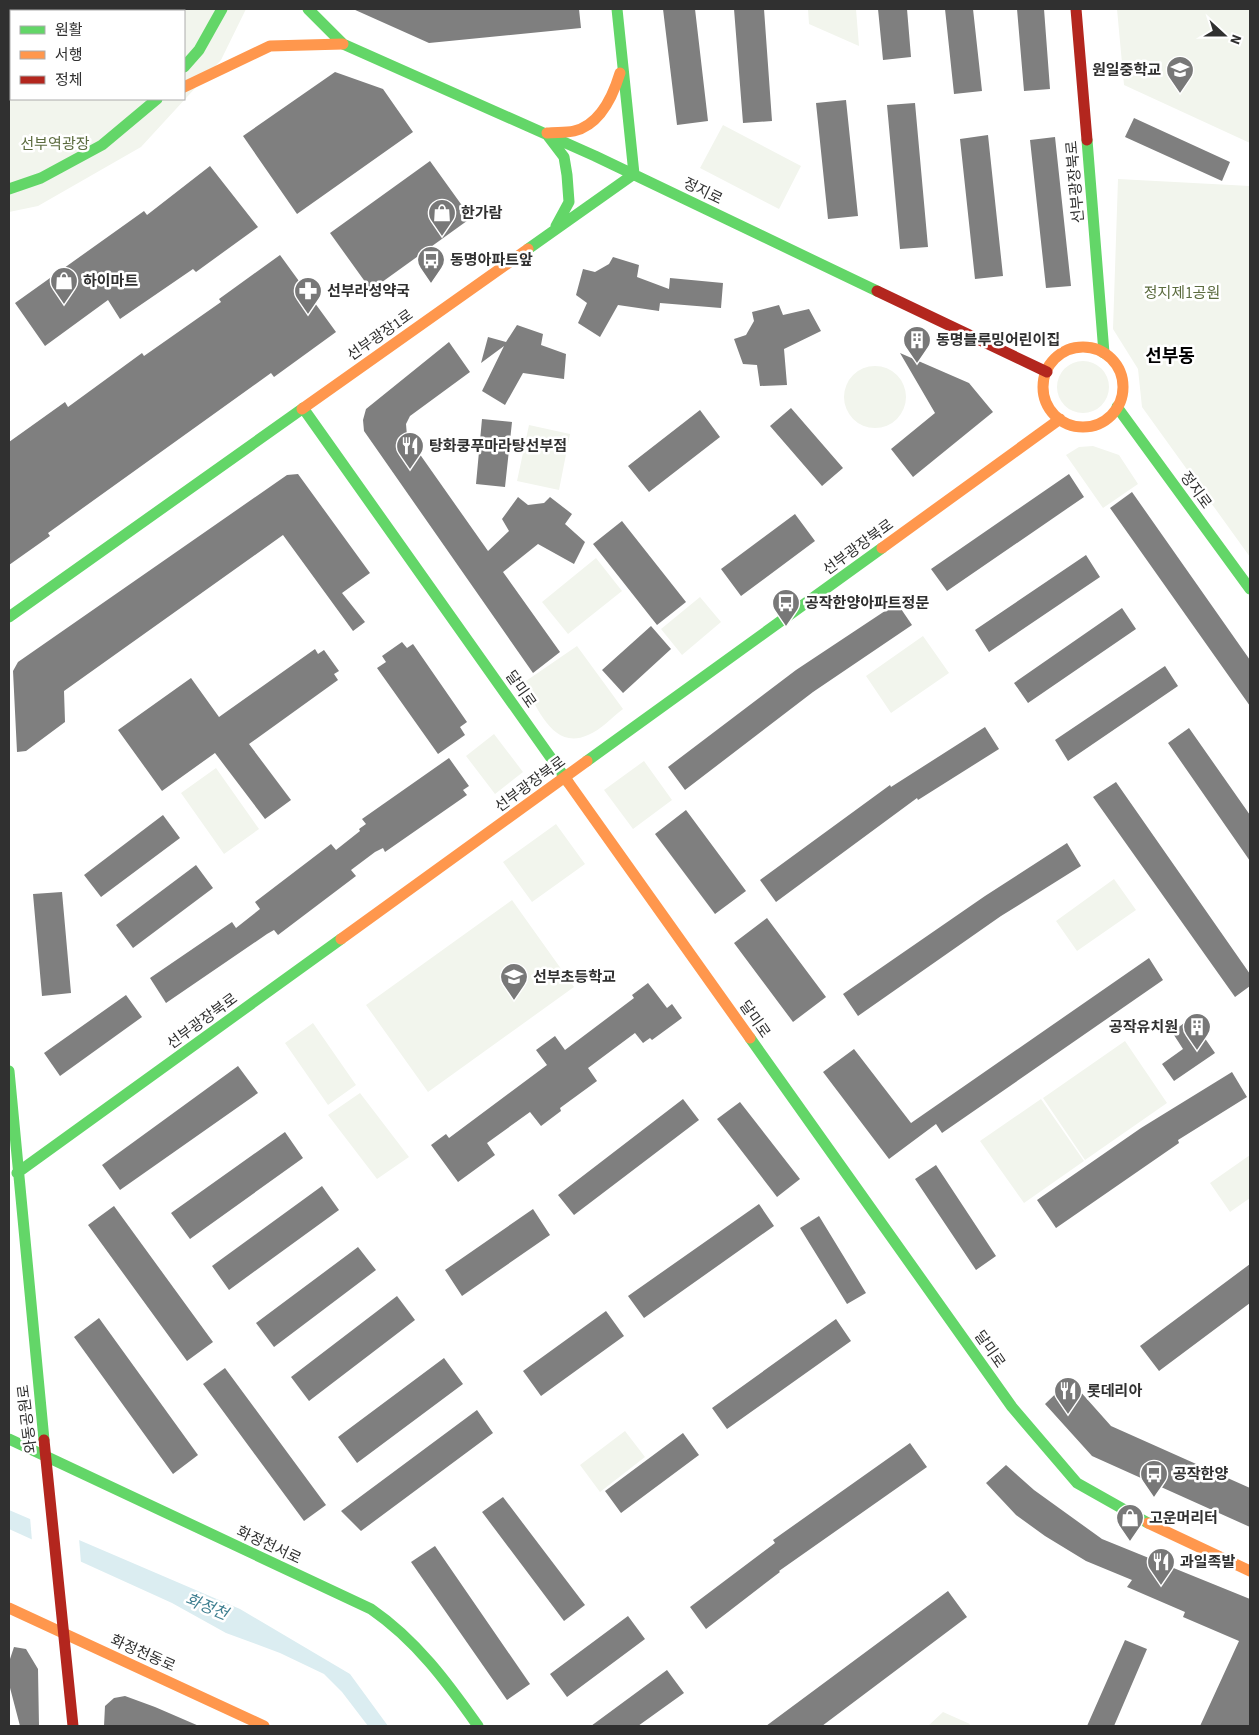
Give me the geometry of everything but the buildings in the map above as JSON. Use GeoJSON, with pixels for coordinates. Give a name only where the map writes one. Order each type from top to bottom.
{"type":"FeatureCollection","features":[{"type":"Feature","properties":{"kind":"street"},"geometry":{"type":"LineString","coordinates":[[185,66],[199,50],[222,9]]}},
{"type":"Feature","properties":{"kind":"street"},"geometry":{"type":"LineString","coordinates":[[308,9],[343,44]]}},
{"type":"Feature","properties":{"kind":"street"},"geometry":{"type":"LineString","coordinates":[[617,9],[634,174]]}},
{"type":"Feature","properties":{"kind":"street","name":"선부광장북로"},"geometry":{"type":"LineString","coordinates":[[1076,9],[1104,353]]}},
{"type":"Feature","properties":{"kind":"street"},"geometry":{"type":"LineString","coordinates":[[185,87],[270,46],[343,44]]}},
{"type":"Feature","properties":{"kind":"street","name":"정지로"},"geometry":{"type":"LineString","coordinates":[[343,44],[634,174],[1047,372]]}},
{"type":"Feature","properties":{"kind":"street"},"geometry":{"type":"LineString","coordinates":[[546,134],[575,131],[593,122],[613,96],[622,64]]}},
{"type":"Feature","properties":{"kind":"street"},"geometry":{"type":"LineString","coordinates":[[102,145],[156,100]]}},
{"type":"Feature","properties":{"kind":"street"},"geometry":{"type":"LineString","coordinates":[[9,189],[41,178],[102,145],[166,100]]}},
{"type":"Feature","properties":{"kind":"street"},"geometry":{"type":"LineString","coordinates":[[546,134],[564,158],[567,175],[569,202],[554,231]]}},
{"type":"Feature","properties":{"kind":"street","name":"선부광장1로"},"geometry":{"type":"LineString","coordinates":[[9,617],[634,174]]}},
{"type":"Feature","properties":{"kind":"street"},"geometry":{"type":"LineString","coordinates":[[1089,347],[1104,353],[1116,363],[1122,377],[1123,393],[1118,408],[1106,419],[1091,426],[1075,426],[1060,419],[1049,407],[1046,400],[1044,384],[1047,372],[1058,356],[1073,348],[1089,347]]}},
{"type":"Feature","properties":{"kind":"street","name":"달미로"},"geometry":{"type":"LineString","coordinates":[[303,408],[1012,1406],[1077,1483],[1126,1512],[1250,1571]]}},
{"type":"Feature","properties":{"kind":"street","name":"정지로"},"geometry":{"type":"LineString","coordinates":[[1118,408],[1250,589]]}},
{"type":"Feature","properties":{"kind":"street","name":"선부광장북로"},"geometry":{"type":"LineString","coordinates":[[17,1173],[1060,419]]}},
{"type":"Feature","properties":{"kind":"street","name":"와동공원로"},"geometry":{"type":"LineString","coordinates":[[9,1071],[17,1173],[65,1634]]}},
{"type":"Feature","properties":{"kind":"street","name":"화정천서로"},"geometry":{"type":"LineString","coordinates":[[9,1439],[371,1609],[392,1622],[412,1640],[478,1726]]}},
{"type":"Feature","properties":{"kind":"street","name":"화정천동로"},"geometry":{"type":"LineString","coordinates":[[9,1608],[264,1726]]}},
{"type":"Feature","properties":{"kind":"street"},"geometry":{"type":"LineString","coordinates":[[65,1634],[73,1726]]}},
{"type":"Feature","properties":{"kind":"green space","name":"선부역광장"},"geometry":{"type":"Polygon","coordinates":[[[9,9],[246,9],[221,60],[185,99],[185,10],[10,10],[10,100],[184,100],[141,147],[38,206],[9,212],[9,9]]]}},
{"type":"Feature","properties":{"kind":"green space"},"geometry":{"type":"Polygon","coordinates":[[[808,9],[856,9],[859,46],[809,24],[808,9]]]}},
{"type":"Feature","properties":{"kind":"green space"},"geometry":{"type":"Polygon","coordinates":[[[1117,9],[1250,9],[1250,143],[1124,85],[1117,9]]]}},
{"type":"Feature","properties":{"kind":"green space"},"geometry":{"type":"Polygon","coordinates":[[[723,125],[801,166],[779,209],[700,168],[723,125]]]}},
{"type":"Feature","properties":{"kind":"green space","name":"정지제1공원"},"geometry":{"type":"Polygon","coordinates":[[[1118,179],[1250,186],[1250,557],[1142,407],[1138,369],[1113,329],[1118,179]]]}},
{"type":"Feature","properties":{"kind":"green space"},"geometry":{"type":"Polygon","coordinates":[[[1078,361],[1088,361],[1097,365],[1105,373],[1109,387],[1105,401],[1097,409],[1088,413],[1078,413],[1069,409],[1061,401],[1057,392],[1057,382],[1061,373],[1069,365],[1078,361]]]}},
{"type":"Feature","properties":{"kind":"green space"},"geometry":{"type":"Polygon","coordinates":[[[875,366],[887,368],[897,375],[904,385],[906,397],[904,409],[897,419],[887,426],[875,428],[863,426],[853,419],[846,409],[844,397],[846,385],[853,375],[863,368],[875,366]]]}},
{"type":"Feature","properties":{"kind":"green space"},"geometry":{"type":"Polygon","coordinates":[[[529,425],[570,434],[559,490],[517,481],[529,425]]]}},
{"type":"Feature","properties":{"kind":"green space"},"geometry":{"type":"Polygon","coordinates":[[[1093,446],[1119,455],[1138,484],[1103,508],[1066,455],[1079,447],[1093,446]]]}},
{"type":"Feature","properties":{"kind":"green space"},"geometry":{"type":"Polygon","coordinates":[[[596,558],[622,591],[568,634],[542,602],[596,558]]]}},
{"type":"Feature","properties":{"kind":"green space"},"geometry":{"type":"Polygon","coordinates":[[[700,597],[721,622],[682,655],[661,629],[700,597]]]}},
{"type":"Feature","properties":{"kind":"green space"},"geometry":{"type":"Polygon","coordinates":[[[923,636],[949,673],[891,713],[866,676],[923,636]]]}},
{"type":"Feature","properties":{"kind":"green space"},"geometry":{"type":"Polygon","coordinates":[[[577,646],[623,709],[597,730],[576,738],[565,737],[548,724],[523,683],[577,646]]]}},
{"type":"Feature","properties":{"kind":"green space"},"geometry":{"type":"Polygon","coordinates":[[[494,734],[523,772],[495,794],[466,756],[494,734]]]}},
{"type":"Feature","properties":{"kind":"green space"},"geometry":{"type":"Polygon","coordinates":[[[644,761],[672,800],[633,829],[604,790],[644,761]]]}},
{"type":"Feature","properties":{"kind":"green space"},"geometry":{"type":"Polygon","coordinates":[[[216,768],[259,829],[224,854],[181,793],[216,768]]]}},
{"type":"Feature","properties":{"kind":"green space"},"geometry":{"type":"Polygon","coordinates":[[[556,824],[585,864],[532,902],[503,862],[556,824]]]}},
{"type":"Feature","properties":{"kind":"green space"},"geometry":{"type":"Polygon","coordinates":[[[1114,879],[1136,910],[1077,951],[1056,921],[1114,879]]]}},
{"type":"Feature","properties":{"kind":"green space"},"geometry":{"type":"Polygon","coordinates":[[[512,900],[574,987],[428,1092],[366,1005],[512,900]]]}},
{"type":"Feature","properties":{"kind":"green space"},"geometry":{"type":"Polygon","coordinates":[[[313,1023],[356,1085],[328,1105],[285,1043],[313,1023]]]}},
{"type":"Feature","properties":{"kind":"green space"},"geometry":{"type":"Polygon","coordinates":[[[1125,1041],[1167,1103],[1085,1160],[1043,1098],[1125,1041]]]}},
{"type":"Feature","properties":{"kind":"green space"},"geometry":{"type":"Polygon","coordinates":[[[360,1093],[409,1157],[377,1179],[328,1115],[360,1093]]]}},
{"type":"Feature","properties":{"kind":"green space"},"geometry":{"type":"Polygon","coordinates":[[[1041,1099],[1084,1161],[1024,1203],[980,1141],[1041,1099]]]}},
{"type":"Feature","properties":{"kind":"green space"},"geometry":{"type":"Polygon","coordinates":[[[1250,1155],[1250,1198],[1230,1212],[1210,1183],[1250,1155]]]}},
{"type":"Feature","properties":{"kind":"green space"},"geometry":{"type":"Polygon","coordinates":[[[625,1431],[645,1457],[600,1492],[580,1465],[625,1431]]]}},
{"type":"Feature","properties":{"kind":"green space"},"geometry":{"type":"Polygon","coordinates":[[[943,1712],[970,1724],[969,1726],[928,1726],[943,1712]]]}},
{"type":"Feature","properties":{"kind":"water","name":"화정천"},"geometry":{"type":"Polygon","coordinates":[[[9,1510],[240,1609],[350,1674],[388,1726],[368,1726],[342,1692],[324,1674],[280,1653],[226,1633],[172,1603],[9,1529],[9,1510]]]}},
{"type":"Feature","properties":{"kind":"pier"},"geometry":{"type":"Polygon","coordinates":[[[30,1517],[79,1538],[81,1563],[32,1541],[30,1517]]]}},
{"type":"Feature","properties":{"kind":"traffic: fast"},"geometry":{"type":"LineString","coordinates":[[185,66],[199,50],[222,9]]}},
{"type":"Feature","properties":{"kind":"traffic: fast"},"geometry":{"type":"LineString","coordinates":[[308,9],[343,44],[595,156],[877,291]]}},
{"type":"Feature","properties":{"kind":"traffic: fast"},"geometry":{"type":"LineString","coordinates":[[617,9],[634,174]]}},
{"type":"Feature","properties":{"kind":"traffic: fast"},"geometry":{"type":"LineString","coordinates":[[9,189],[41,178],[102,145],[156,100]]}},
{"type":"Feature","properties":{"kind":"traffic: fast"},"geometry":{"type":"LineString","coordinates":[[548,136],[564,157],[567,175],[569,202],[556,226]]}},
{"type":"Feature","properties":{"kind":"traffic: fast"},"geometry":{"type":"LineString","coordinates":[[1087,140],[1104,353]]}},
{"type":"Feature","properties":{"kind":"traffic: fast"},"geometry":{"type":"LineString","coordinates":[[528,249],[634,174]]}},
{"type":"Feature","properties":{"kind":"traffic: fast"},"geometry":{"type":"LineString","coordinates":[[1117,407],[1250,589]]}},
{"type":"Feature","properties":{"kind":"traffic: fast"},"geometry":{"type":"LineString","coordinates":[[303,408],[568,782]]}},
{"type":"Feature","properties":{"kind":"traffic: fast"},"geometry":{"type":"LineString","coordinates":[[9,617],[302,409]]}},
{"type":"Feature","properties":{"kind":"traffic: fast"},"geometry":{"type":"LineString","coordinates":[[587,761],[882,548]]}},
{"type":"Feature","properties":{"kind":"traffic: fast"},"geometry":{"type":"LineString","coordinates":[[17,1173],[341,939]]}},
{"type":"Feature","properties":{"kind":"traffic: fast"},"geometry":{"type":"LineString","coordinates":[[750,1038],[1012,1407],[1077,1483],[1148,1523]]}},
{"type":"Feature","properties":{"kind":"traffic: fast"},"geometry":{"type":"LineString","coordinates":[[9,1071],[44,1440]]}},
{"type":"Feature","properties":{"kind":"traffic: fast"},"geometry":{"type":"LineString","coordinates":[[9,1439],[371,1609],[402,1634],[430,1663],[478,1726]]}},
{"type":"Feature","properties":{"kind":"traffic: slow"},"geometry":{"type":"LineString","coordinates":[[185,87],[270,46],[343,44]]}},
{"type":"Feature","properties":{"kind":"traffic: slow"},"geometry":{"type":"LineString","coordinates":[[547,133],[574,131],[591,123],[609,100],[620,73]]}},
{"type":"Feature","properties":{"kind":"traffic: slow"},"geometry":{"type":"LineString","coordinates":[[302,409],[528,249]]}},
{"type":"Feature","properties":{"kind":"traffic: slow"},"geometry":{"type":"LineString","coordinates":[[1083,347],[1098,350],[1111,359],[1120,372],[1123,387],[1120,402],[1111,415],[1098,424],[1083,427],[1068,424],[1055,415],[1046,402],[1043,387],[1046,372],[1055,359],[1068,350],[1083,347]]}},
{"type":"Feature","properties":{"kind":"traffic: slow"},"geometry":{"type":"LineString","coordinates":[[882,548],[1060,419]]}},
{"type":"Feature","properties":{"kind":"traffic: slow"},"geometry":{"type":"LineString","coordinates":[[341,939],[587,761]]}},
{"type":"Feature","properties":{"kind":"traffic: slow"},"geometry":{"type":"LineString","coordinates":[[568,782],[750,1038]]}},
{"type":"Feature","properties":{"kind":"traffic: slow"},"geometry":{"type":"LineString","coordinates":[[1148,1523],[1250,1571]]}},
{"type":"Feature","properties":{"kind":"traffic: slow"},"geometry":{"type":"LineString","coordinates":[[9,1608],[264,1726]]}},
{"type":"Feature","properties":{"kind":"traffic: jam"},"geometry":{"type":"LineString","coordinates":[[1076,9],[1087,140]]}},
{"type":"Feature","properties":{"kind":"traffic: jam"},"geometry":{"type":"LineString","coordinates":[[877,291],[1047,372]]}},
{"type":"Feature","properties":{"kind":"traffic: jam"},"geometry":{"type":"LineString","coordinates":[[44,1440],[73,1726]]}},
{"type":"Feature","properties":{"kind":"place","name":"원일중학교"},"geometry":{"type":"Point","coordinates":[1180,94]}},
{"type":"Feature","properties":{"kind":"place","name":"한가람"},"geometry":{"type":"Point","coordinates":[442,237]}},
{"type":"Feature","properties":{"kind":"place","name":"동명아파트앞"},"geometry":{"type":"Point","coordinates":[431,284]}},
{"type":"Feature","properties":{"kind":"place","name":"하이마트"},"geometry":{"type":"Point","coordinates":[64,305]}},
{"type":"Feature","properties":{"kind":"place","name":"선부라성약국"},"geometry":{"type":"Point","coordinates":[308,315]}},
{"type":"Feature","properties":{"kind":"place","name":"동명블루밍어린이집"},"geometry":{"type":"Point","coordinates":[917,364]}},
{"type":"Feature","properties":{"kind":"place","name":"탕화쿵푸마라탕선부점"},"geometry":{"type":"Point","coordinates":[410,470]}},
{"type":"Feature","properties":{"kind":"place","name":"공작한양아파트정문"},"geometry":{"type":"Point","coordinates":[786,627]}},
{"type":"Feature","properties":{"kind":"place","name":"선부초등학교"},"geometry":{"type":"Point","coordinates":[514,1001]}},
{"type":"Feature","properties":{"kind":"place","name":"공작유치원"},"geometry":{"type":"Point","coordinates":[1197,1051]}},
{"type":"Feature","properties":{"kind":"place","name":"롯데리아"},"geometry":{"type":"Point","coordinates":[1068,1415]}},
{"type":"Feature","properties":{"kind":"place","name":"공작한양"},"geometry":{"type":"Point","coordinates":[1154,1498]}},
{"type":"Feature","properties":{"kind":"place","name":"고운머리터"},"geometry":{"type":"Point","coordinates":[1130,1542]}},
{"type":"Feature","properties":{"kind":"place","name":"과일족발"},"geometry":{"type":"Point","coordinates":[1161,1586]}},
{"type":"Feature","properties":{"kind":"district","name":"선부동"},"geometry":{"type":"Point","coordinates":[1170,356]}}]}
